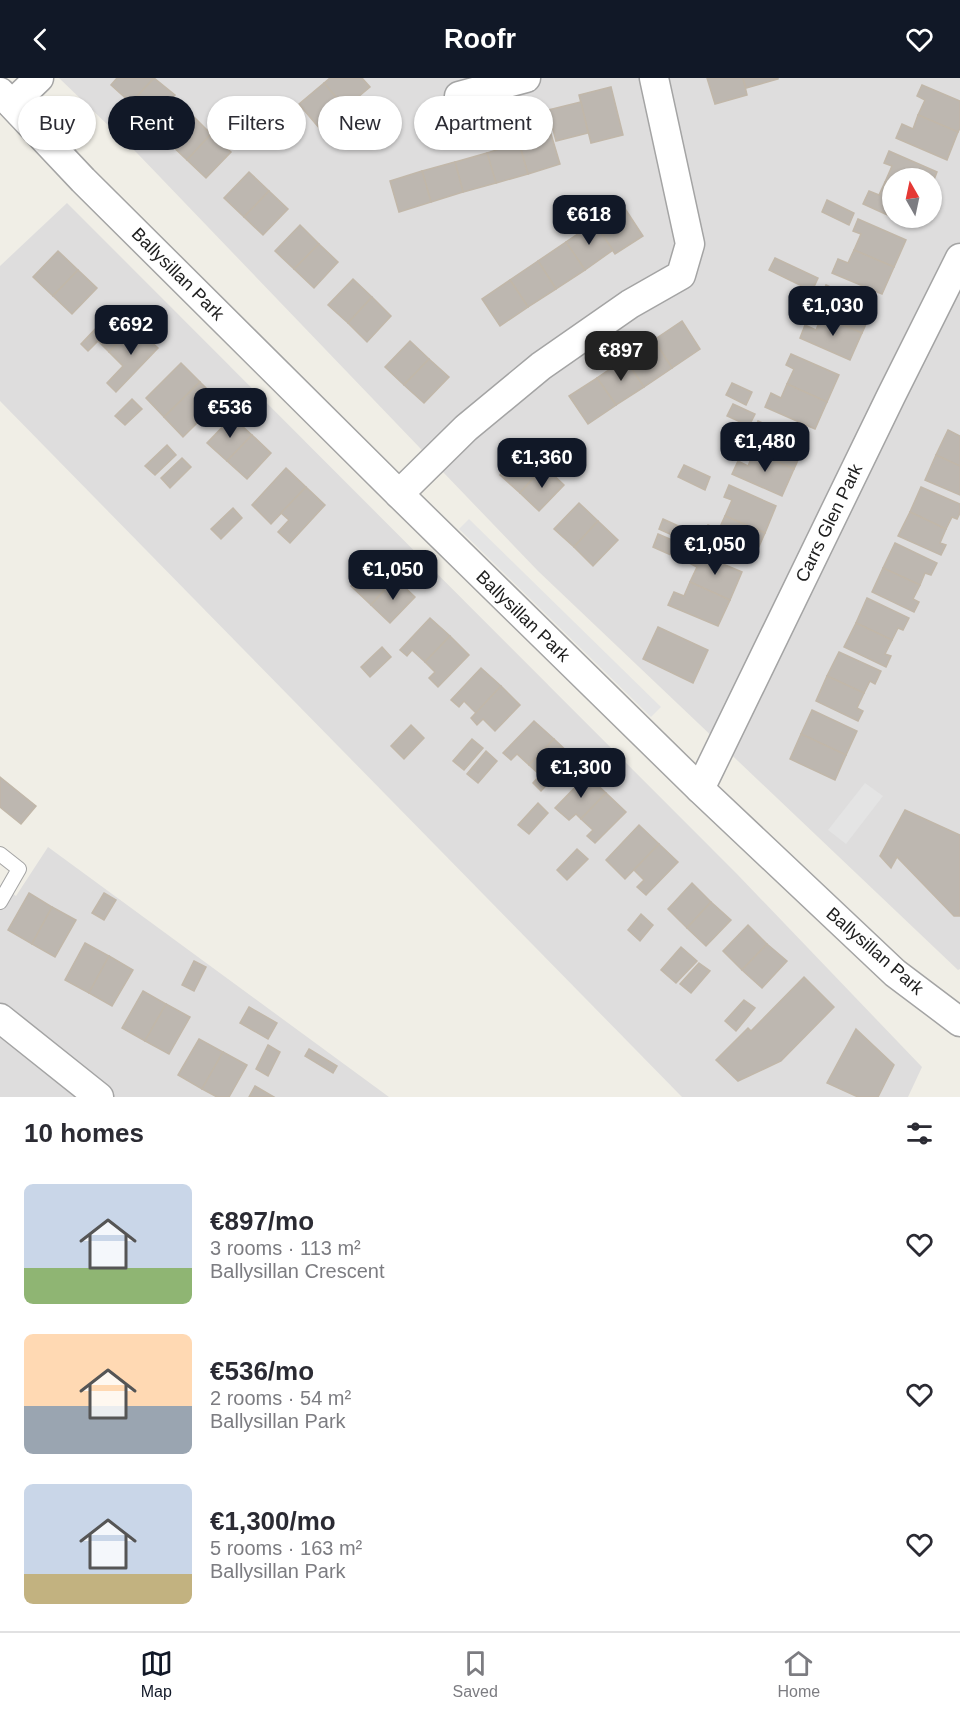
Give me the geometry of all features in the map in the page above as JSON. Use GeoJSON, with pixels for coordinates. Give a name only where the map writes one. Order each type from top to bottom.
{"type":"FeatureCollection","features":[{"type":"Feature","properties":{"kind":"street"},"geometry":{"type":"LineString","coordinates":[[6,98],[39,78]]}},
{"type":"Feature","properties":{"kind":"street"},"geometry":{"type":"LineString","coordinates":[[459,96],[526,78]]}},
{"type":"Feature","properties":{"kind":"street"},"geometry":{"type":"LineString","coordinates":[[399,494],[466,428],[541,366],[630,304],[681,275],[690,244],[654,78]]}},
{"type":"Feature","properties":{"kind":"street","name":"Ballysillan Park"},"geometry":{"type":"LineString","coordinates":[[6,98],[83,180],[700,789],[895,972],[960,1022]]}},
{"type":"Feature","properties":{"kind":"street","name":"Carrs Glen Park"},"geometry":{"type":"LineString","coordinates":[[700,789],[885,406],[960,258]]}},
{"type":"Feature","properties":{"kind":"street"},"geometry":{"type":"LineString","coordinates":[[0,1018],[99,1097]]}},
{"type":"Feature","properties":{"kind":"lane"},"geometry":{"type":"LineString","coordinates":[[0,854],[19,869],[0,902]]}},
{"type":"Feature","properties":{"kind":"shaded area"},"geometry":{"type":"Polygon","coordinates":[[[59,78],[960,78],[960,969],[958,970],[538,571],[134,150],[195,150],[195,96],[108,96],[108,125],[96,114],[96,96],[78,96],[59,78]]]}},
{"type":"Feature","properties":{"kind":"shaded area"},"geometry":{"type":"Polygon","coordinates":[[[67,203],[737,874],[922,1067],[908,1097],[682,1097],[0,401],[0,266],[67,203]]]}},
{"type":"Feature","properties":{"kind":"shaded area"},"geometry":{"type":"Polygon","coordinates":[[[469,519],[661,707],[651,717],[459,529],[469,519]]]}},
{"type":"Feature","properties":{"kind":"shaded area"},"geometry":{"type":"Polygon","coordinates":[[[865,783],[883,796],[846,844],[828,830],[865,783]]]}},
{"type":"Feature","properties":{"kind":"shaded area"},"geometry":{"type":"Polygon","coordinates":[[[48,847],[389,1097],[0,1097],[0,885],[16,896],[48,847]]]}},
{"type":"Feature","properties":{"kind":"building"},"geometry":{"type":"Polygon","coordinates":[[[117,78],[154,78],[137,96],[123,96],[111,85],[117,78]]]}},
{"type":"Feature","properties":{"kind":"building"},"geometry":{"type":"Polygon","coordinates":[[[154,78],[175,95],[174,96],[137,96],[154,78]]]}},
{"type":"Feature","properties":{"kind":"building"},"geometry":{"type":"Polygon","coordinates":[[[330,78],[362,78],[370,87],[359,96],[335,96],[324,83],[330,78]]]}},
{"type":"Feature","properties":{"kind":"building"},"geometry":{"type":"Polygon","coordinates":[[[707,78],[743,78],[747,95],[715,104],[707,78]]]}},
{"type":"Feature","properties":{"kind":"building"},"geometry":{"type":"Polygon","coordinates":[[[743,78],[778,78],[778,79],[746,88],[743,78]]]}},
{"type":"Feature","properties":{"kind":"building"},"geometry":{"type":"Polygon","coordinates":[[[324,83],[335,96],[318,96],[318,127],[306,112],[306,98],[324,83]]]}},
{"type":"Feature","properties":{"kind":"building"},"geometry":{"type":"Polygon","coordinates":[[[922,85],[960,101],[958,132],[918,115],[925,100],[917,96],[922,85]]]}},
{"type":"Feature","properties":{"kind":"building"},"geometry":{"type":"Polygon","coordinates":[[[611,87],[623,135],[591,143],[579,95],[611,87]]]}},
{"type":"Feature","properties":{"kind":"building"},"geometry":{"type":"Polygon","coordinates":[[[581,102],[588,133],[556,141],[553,129],[553,109],[581,102]]]}},
{"type":"Feature","properties":{"kind":"building"},"geometry":{"type":"Polygon","coordinates":[[[918,115],[958,132],[947,160],[896,138],[902,124],[913,129],[918,115]]]}},
{"type":"Feature","properties":{"kind":"building"},"geometry":{"type":"Polygon","coordinates":[[[195,118],[207,130],[207,138],[187,160],[176,150],[195,150],[195,118]]]}},
{"type":"Feature","properties":{"kind":"building"},"geometry":{"type":"Polygon","coordinates":[[[207,138],[207,150],[229,150],[231,152],[206,178],[187,160],[207,138]]]}},
{"type":"Feature","properties":{"kind":"building"},"geometry":{"type":"Polygon","coordinates":[[[553,141],[560,164],[528,174],[521,150],[553,150],[553,141]]]}},
{"type":"Feature","properties":{"kind":"building"},"geometry":{"type":"Polygon","coordinates":[[[497,150],[521,150],[528,174],[496,183],[487,153],[497,150]]]}},
{"type":"Feature","properties":{"kind":"building"},"geometry":{"type":"Polygon","coordinates":[[[889,151],[928,168],[891,168],[892,166],[884,163],[889,151]]]}},
{"type":"Feature","properties":{"kind":"building"},"geometry":{"type":"Polygon","coordinates":[[[487,153],[496,183],[463,192],[455,162],[487,153]]]}},
{"type":"Feature","properties":{"kind":"building"},"geometry":{"type":"Polygon","coordinates":[[[455,162],[463,192],[431,202],[422,171],[455,162]]]}},
{"type":"Feature","properties":{"kind":"building"},"geometry":{"type":"Polygon","coordinates":[[[422,171],[431,202],[399,212],[390,181],[422,171]]]}},
{"type":"Feature","properties":{"kind":"building"},"geometry":{"type":"Polygon","coordinates":[[[249,172],[269,191],[244,217],[224,198],[249,172]]]}},
{"type":"Feature","properties":{"kind":"building"},"geometry":{"type":"Polygon","coordinates":[[[882,188],[882,213],[863,204],[869,191],[879,195],[882,188]]]}},
{"type":"Feature","properties":{"kind":"building"},"geometry":{"type":"Polygon","coordinates":[[[269,191],[288,209],[263,235],[244,217],[269,191]]]}},
{"type":"Feature","properties":{"kind":"building"},"geometry":{"type":"Polygon","coordinates":[[[618,198],[643,236],[615,254],[590,217],[618,198]]]}},
{"type":"Feature","properties":{"kind":"building"},"geometry":{"type":"Polygon","coordinates":[[[827,200],[854,213],[849,225],[822,212],[827,200]]]}},
{"type":"Feature","properties":{"kind":"building"},"geometry":{"type":"Polygon","coordinates":[[[858,219],[906,240],[894,267],[854,250],[861,234],[853,231],[858,219]]]}},
{"type":"Feature","properties":{"kind":"building"},"geometry":{"type":"Polygon","coordinates":[[[594,223],[613,250],[585,270],[566,242],[594,223]]]}},
{"type":"Feature","properties":{"kind":"building"},"geometry":{"type":"Polygon","coordinates":[[[300,225],[319,244],[294,269],[275,251],[300,225]]]}},
{"type":"Feature","properties":{"kind":"building"},"geometry":{"type":"Polygon","coordinates":[[[566,242],[585,270],[556,289],[538,261],[566,242]]]}},
{"type":"Feature","properties":{"kind":"building"},"geometry":{"type":"Polygon","coordinates":[[[319,244],[338,262],[314,288],[294,269],[319,244]]]}},
{"type":"Feature","properties":{"kind":"building"},"geometry":{"type":"Polygon","coordinates":[[[854,250],[894,267],[882,294],[832,273],[838,259],[848,263],[854,250]]]}},
{"type":"Feature","properties":{"kind":"building"},"geometry":{"type":"Polygon","coordinates":[[[58,251],[78,270],[53,296],[33,277],[58,251]]]}},
{"type":"Feature","properties":{"kind":"building"},"geometry":{"type":"Polygon","coordinates":[[[775,258],[818,278],[812,291],[769,270],[775,258]]]}},
{"type":"Feature","properties":{"kind":"building"},"geometry":{"type":"Polygon","coordinates":[[[538,261],[556,289],[528,307],[510,280],[538,261]]]}},
{"type":"Feature","properties":{"kind":"building"},"geometry":{"type":"Polygon","coordinates":[[[78,270],[97,288],[72,314],[53,296],[78,270]]]}},
{"type":"Feature","properties":{"kind":"building"},"geometry":{"type":"Polygon","coordinates":[[[353,279],[372,297],[348,323],[328,305],[353,279]]]}},
{"type":"Feature","properties":{"kind":"building"},"geometry":{"type":"Polygon","coordinates":[[[510,280],[528,307],[500,326],[482,299],[510,280]]]}},
{"type":"Feature","properties":{"kind":"building"},"geometry":{"type":"Polygon","coordinates":[[[826,285],[874,306],[862,333],[822,316],[829,300],[821,297],[826,285]]]}},
{"type":"Feature","properties":{"kind":"building"},"geometry":{"type":"Polygon","coordinates":[[[372,297],[391,316],[367,342],[348,323],[372,297]]]}},
{"type":"Feature","properties":{"kind":"building"},"geometry":{"type":"Polygon","coordinates":[[[115,308],[134,326],[109,352],[98,341],[88,351],[81,344],[115,308]]]}},
{"type":"Feature","properties":{"kind":"building"},"geometry":{"type":"Polygon","coordinates":[[[822,316],[862,333],[850,360],[800,338],[805,325],[816,330],[822,316]]]}},
{"type":"Feature","properties":{"kind":"building"},"geometry":{"type":"Polygon","coordinates":[[[682,321],[700,349],[672,368],[654,340],[682,321]]]}},
{"type":"Feature","properties":{"kind":"building"},"geometry":{"type":"Polygon","coordinates":[[[134,326],[158,348],[116,392],[107,383],[123,366],[109,352],[134,326]]]}},
{"type":"Feature","properties":{"kind":"building"},"geometry":{"type":"Polygon","coordinates":[[[654,340],[672,368],[644,387],[625,359],[654,340]]]}},
{"type":"Feature","properties":{"kind":"building"},"geometry":{"type":"Polygon","coordinates":[[[410,341],[429,359],[404,385],[385,367],[410,341]]]}},
{"type":"Feature","properties":{"kind":"building"},"geometry":{"type":"Polygon","coordinates":[[[791,354],[839,375],[827,402],[787,384],[794,369],[786,365],[791,354]]]}},
{"type":"Feature","properties":{"kind":"building"},"geometry":{"type":"Polygon","coordinates":[[[429,359],[449,377],[424,403],[404,385],[429,359]]]}},
{"type":"Feature","properties":{"kind":"building"},"geometry":{"type":"Polygon","coordinates":[[[625,359],[644,387],[616,405],[597,378],[625,359]]]}},
{"type":"Feature","properties":{"kind":"building"},"geometry":{"type":"Polygon","coordinates":[[[181,363],[200,382],[164,417],[146,398],[181,363]]]}},
{"type":"Feature","properties":{"kind":"building"},"geometry":{"type":"Polygon","coordinates":[[[597,378],[616,405],[588,424],[569,396],[597,378]]]}},
{"type":"Feature","properties":{"kind":"building"},"geometry":{"type":"Polygon","coordinates":[[[200,382],[219,401],[183,437],[164,417],[200,382]]]}},
{"type":"Feature","properties":{"kind":"building"},"geometry":{"type":"Polygon","coordinates":[[[732,383],[752,392],[746,405],[726,395],[732,383]]]}},
{"type":"Feature","properties":{"kind":"building"},"geometry":{"type":"Polygon","coordinates":[[[787,384],[827,402],[815,429],[765,407],[771,393],[781,398],[787,384]]]}},
{"type":"Feature","properties":{"kind":"building"},"geometry":{"type":"Polygon","coordinates":[[[132,399],[142,409],[125,425],[115,416],[132,399]]]}},
{"type":"Feature","properties":{"kind":"building"},"geometry":{"type":"Polygon","coordinates":[[[733,404],[755,414],[749,426],[727,416],[733,404]]]}},
{"type":"Feature","properties":{"kind":"building"},"geometry":{"type":"Polygon","coordinates":[[[232,417],[252,435],[227,461],[207,443],[232,417]]]}},
{"type":"Feature","properties":{"kind":"building"},"geometry":{"type":"Polygon","coordinates":[[[758,421],[806,442],[794,469],[754,452],[761,437],[753,433],[758,421]]]}},
{"type":"Feature","properties":{"kind":"building"},"geometry":{"type":"Polygon","coordinates":[[[948,430],[960,436],[960,466],[936,455],[948,430]]]}},
{"type":"Feature","properties":{"kind":"building"},"geometry":{"type":"Polygon","coordinates":[[[252,435],[271,453],[247,479],[227,461],[252,435]]]}},
{"type":"Feature","properties":{"kind":"building"},"geometry":{"type":"Polygon","coordinates":[[[167,445],[176,455],[155,475],[145,466],[167,445]]]}},
{"type":"Feature","properties":{"kind":"building"},"geometry":{"type":"Polygon","coordinates":[[[525,449],[544,466],[520,493],[500,475],[525,449]]]}},
{"type":"Feature","properties":{"kind":"building"},"geometry":{"type":"Polygon","coordinates":[[[754,452],[794,469],[782,496],[732,474],[738,461],[748,466],[754,452]]]}},
{"type":"Feature","properties":{"kind":"building"},"geometry":{"type":"Polygon","coordinates":[[[936,455],[960,466],[960,495],[925,480],[936,455]]]}},
{"type":"Feature","properties":{"kind":"building"},"geometry":{"type":"Polygon","coordinates":[[[182,458],[191,467],[170,488],[161,478],[182,458]]]}},
{"type":"Feature","properties":{"kind":"building"},"geometry":{"type":"Polygon","coordinates":[[[684,465],[710,477],[705,490],[678,477],[684,465]]]}},
{"type":"Feature","properties":{"kind":"building"},"geometry":{"type":"Polygon","coordinates":[[[544,466],[564,485],[539,511],[520,493],[544,466]]]}},
{"type":"Feature","properties":{"kind":"building"},"geometry":{"type":"Polygon","coordinates":[[[286,468],[306,487],[271,524],[252,505],[286,468]]]}},
{"type":"Feature","properties":{"kind":"building"},"geometry":{"type":"Polygon","coordinates":[[[729,485],[776,506],[765,533],[725,516],[732,500],[724,497],[729,485]]]}},
{"type":"Feature","properties":{"kind":"building"},"geometry":{"type":"Polygon","coordinates":[[[306,487],[325,505],[290,543],[278,532],[289,520],[281,513],[306,487]]]}},
{"type":"Feature","properties":{"kind":"building"},"geometry":{"type":"Polygon","coordinates":[[[921,487],[960,504],[957,519],[952,517],[946,529],[910,512],[921,487]]]}},
{"type":"Feature","properties":{"kind":"building"},"geometry":{"type":"Polygon","coordinates":[[[579,503],[598,521],[574,547],[554,529],[579,503]]]}},
{"type":"Feature","properties":{"kind":"building"},"geometry":{"type":"Polygon","coordinates":[[[233,508],[242,518],[221,539],[211,529],[233,508]]]}},
{"type":"Feature","properties":{"kind":"building"},"geometry":{"type":"Polygon","coordinates":[[[910,512],[946,529],[940,543],[946,545],[941,555],[898,536],[910,512]]]}},
{"type":"Feature","properties":{"kind":"building"},"geometry":{"type":"Polygon","coordinates":[[[725,516],[765,533],[753,560],[703,538],[708,525],[719,529],[725,516]]]}},
{"type":"Feature","properties":{"kind":"building"},"geometry":{"type":"Polygon","coordinates":[[[663,519],[685,529],[681,539],[659,529],[663,519]]]}},
{"type":"Feature","properties":{"kind":"building"},"geometry":{"type":"Polygon","coordinates":[[[598,521],[618,540],[593,566],[574,547],[598,521]]]}},
{"type":"Feature","properties":{"kind":"building"},"geometry":{"type":"Polygon","coordinates":[[[658,534],[686,546],[680,559],[653,547],[658,534]]]}},
{"type":"Feature","properties":{"kind":"building"},"geometry":{"type":"Polygon","coordinates":[[[895,543],[937,563],[931,575],[925,573],[920,585],[883,568],[895,543]]]}},
{"type":"Feature","properties":{"kind":"building"},"geometry":{"type":"Polygon","coordinates":[[[694,552],[742,572],[730,600],[690,582],[697,567],[689,563],[694,552]]]}},
{"type":"Feature","properties":{"kind":"building"},"geometry":{"type":"Polygon","coordinates":[[[376,560],[395,578],[371,605],[351,586],[376,560]]]}},
{"type":"Feature","properties":{"kind":"building"},"geometry":{"type":"Polygon","coordinates":[[[883,568],[920,585],[913,599],[919,602],[914,612],[872,592],[883,568]]]}},
{"type":"Feature","properties":{"kind":"building"},"geometry":{"type":"Polygon","coordinates":[[[395,578],[415,597],[390,623],[371,605],[395,578]]]}},
{"type":"Feature","properties":{"kind":"building"},"geometry":{"type":"Polygon","coordinates":[[[690,582],[730,600],[718,626],[668,605],[674,592],[684,596],[690,582]]]}},
{"type":"Feature","properties":{"kind":"building"},"geometry":{"type":"Polygon","coordinates":[[[867,598],[909,618],[903,630],[898,628],[892,640],[856,623],[867,598]]]}},
{"type":"Feature","properties":{"kind":"building"},"geometry":{"type":"Polygon","coordinates":[[[430,618],[450,636],[425,662],[412,650],[407,656],[400,650],[430,618]]]}},
{"type":"Feature","properties":{"kind":"building"},"geometry":{"type":"Polygon","coordinates":[[[856,623],[892,640],[885,654],[891,656],[886,667],[844,647],[856,623]]]}},
{"type":"Feature","properties":{"kind":"building"},"geometry":{"type":"Polygon","coordinates":[[[658,627],[708,650],[693,683],[643,659],[658,627]]]}},
{"type":"Feature","properties":{"kind":"building"},"geometry":{"type":"Polygon","coordinates":[[[450,636],[469,655],[438,687],[429,678],[435,672],[425,662],[450,636]]]}},
{"type":"Feature","properties":{"kind":"building"},"geometry":{"type":"Polygon","coordinates":[[[382,647],[391,657],[370,677],[361,667],[382,647]]]}},
{"type":"Feature","properties":{"kind":"building"},"geometry":{"type":"Polygon","coordinates":[[[839,652],[881,671],[875,684],[870,681],[864,693],[827,676],[839,652]]]}},
{"type":"Feature","properties":{"kind":"building"},"geometry":{"type":"Polygon","coordinates":[[[481,668],[501,686],[476,713],[464,701],[459,707],[451,700],[481,668]]]}},
{"type":"Feature","properties":{"kind":"building"},"geometry":{"type":"Polygon","coordinates":[[[827,676],[864,693],[857,708],[863,711],[858,721],[816,701],[827,676]]]}},
{"type":"Feature","properties":{"kind":"building"},"geometry":{"type":"Polygon","coordinates":[[[501,686],[520,705],[495,731],[483,719],[477,725],[471,718],[501,686]]]}},
{"type":"Feature","properties":{"kind":"building"},"geometry":{"type":"Polygon","coordinates":[[[812,710],[857,731],[846,755],[801,734],[812,710]]]}},
{"type":"Feature","properties":{"kind":"building"},"geometry":{"type":"Polygon","coordinates":[[[534,721],[554,739],[529,765],[517,754],[511,760],[503,753],[534,721]]]}},
{"type":"Feature","properties":{"kind":"building"},"geometry":{"type":"Polygon","coordinates":[[[411,725],[424,738],[404,759],[391,746],[411,725]]]}},
{"type":"Feature","properties":{"kind":"building"},"geometry":{"type":"Polygon","coordinates":[[[801,734],[846,755],[835,780],[790,759],[801,734]]]}},
{"type":"Feature","properties":{"kind":"building"},"geometry":{"type":"Polygon","coordinates":[[[472,739],[483,748],[464,770],[453,761],[472,739]]]}},
{"type":"Feature","properties":{"kind":"building"},"geometry":{"type":"Polygon","coordinates":[[[554,739],[573,757],[541,791],[533,783],[540,775],[529,765],[554,739]]]}},
{"type":"Feature","properties":{"kind":"building"},"geometry":{"type":"Polygon","coordinates":[[[486,751],[497,761],[478,783],[467,774],[486,751]]]}},
{"type":"Feature","properties":{"kind":"building"},"geometry":{"type":"Polygon","coordinates":[[[587,775],[606,793],[581,819],[576,814],[569,820],[555,808],[587,775]]]}},
{"type":"Feature","properties":{"kind":"building"},"geometry":{"type":"Polygon","coordinates":[[[0,777],[36,806],[21,824],[0,807],[0,777]]]}},
{"type":"Feature","properties":{"kind":"building"},"geometry":{"type":"Polygon","coordinates":[[[606,793],[626,812],[595,843],[587,836],[593,830],[581,819],[606,793]]]}},
{"type":"Feature","properties":{"kind":"building"},"geometry":{"type":"Polygon","coordinates":[[[538,803],[548,813],[529,834],[518,825],[538,803]]]}},
{"type":"Feature","properties":{"kind":"building"},"geometry":{"type":"Polygon","coordinates":[[[905,810],[960,835],[960,916],[954,916],[897,857],[891,868],[880,856],[905,810]]]}},
{"type":"Feature","properties":{"kind":"building"},"geometry":{"type":"Polygon","coordinates":[[[639,825],[659,844],[625,879],[606,860],[639,825]]]}},
{"type":"Feature","properties":{"kind":"building"},"geometry":{"type":"Polygon","coordinates":[[[659,844],[678,862],[646,895],[637,887],[644,880],[634,870],[659,844]]]}},
{"type":"Feature","properties":{"kind":"building"},"geometry":{"type":"Polygon","coordinates":[[[577,849],[588,859],[567,880],[557,870],[577,849]]]}},
{"type":"Feature","properties":{"kind":"building"},"geometry":{"type":"Polygon","coordinates":[[[692,883],[711,902],[687,928],[668,909],[692,883]]]}},
{"type":"Feature","properties":{"kind":"building"},"geometry":{"type":"Polygon","coordinates":[[[29,893],[52,907],[32,944],[8,930],[29,893]]]}},
{"type":"Feature","properties":{"kind":"building"},"geometry":{"type":"Polygon","coordinates":[[[104,893],[116,900],[104,920],[92,913],[104,893]]]}},
{"type":"Feature","properties":{"kind":"building"},"geometry":{"type":"Polygon","coordinates":[[[711,902],[731,920],[706,946],[687,928],[711,902]]]}},
{"type":"Feature","properties":{"kind":"building"},"geometry":{"type":"Polygon","coordinates":[[[52,907],[76,920],[55,957],[32,944],[52,907]]]}},
{"type":"Feature","properties":{"kind":"building"},"geometry":{"type":"Polygon","coordinates":[[[641,914],[653,925],[640,941],[628,930],[641,914]]]}},
{"type":"Feature","properties":{"kind":"building"},"geometry":{"type":"Polygon","coordinates":[[[748,925],[767,944],[742,970],[723,951],[748,925]]]}},
{"type":"Feature","properties":{"kind":"building"},"geometry":{"type":"Polygon","coordinates":[[[85,943],[109,956],[89,993],[65,980],[85,943]]]}},
{"type":"Feature","properties":{"kind":"building"},"geometry":{"type":"Polygon","coordinates":[[[767,944],[787,961],[762,988],[742,970],[767,944]]]}},
{"type":"Feature","properties":{"kind":"building"},"geometry":{"type":"Polygon","coordinates":[[[681,947],[697,961],[676,983],[661,970],[681,947]]]}},
{"type":"Feature","properties":{"kind":"building"},"geometry":{"type":"Polygon","coordinates":[[[109,956],[133,970],[112,1006],[89,993],[109,956]]]}},
{"type":"Feature","properties":{"kind":"building"},"geometry":{"type":"Polygon","coordinates":[[[194,961],[206,967],[194,991],[182,985],[194,961]]]}},
{"type":"Feature","properties":{"kind":"building"},"geometry":{"type":"Polygon","coordinates":[[[699,963],[710,971],[691,993],[680,984],[699,963]]]}},
{"type":"Feature","properties":{"kind":"building"},"geometry":{"type":"Polygon","coordinates":[[[804,977],[834,1007],[781,1061],[738,1081],[716,1060],[748,1028],[751,1031],[804,977]]]}},
{"type":"Feature","properties":{"kind":"building"},"geometry":{"type":"Polygon","coordinates":[[[143,991],[166,1004],[145,1041],[122,1028],[143,991]]]}},
{"type":"Feature","properties":{"kind":"building"},"geometry":{"type":"Polygon","coordinates":[[[744,1000],[755,1008],[736,1031],[725,1021],[744,1000]]]}},
{"type":"Feature","properties":{"kind":"building"},"geometry":{"type":"Polygon","coordinates":[[[166,1004],[190,1017],[169,1054],[145,1041],[166,1004]]]}},
{"type":"Feature","properties":{"kind":"building"},"geometry":{"type":"Polygon","coordinates":[[[249,1007],[277,1023],[268,1039],[240,1023],[249,1007]]]}},
{"type":"Feature","properties":{"kind":"building"},"geometry":{"type":"Polygon","coordinates":[[[856,1029],[894,1065],[878,1097],[858,1097],[827,1083],[856,1029]]]}},
{"type":"Feature","properties":{"kind":"building"},"geometry":{"type":"Polygon","coordinates":[[[199,1039],[223,1052],[202,1089],[178,1075],[199,1039]]]}},
{"type":"Feature","properties":{"kind":"building"},"geometry":{"type":"Polygon","coordinates":[[[268,1045],[280,1052],[268,1076],[256,1069],[268,1045]]]}},
{"type":"Feature","properties":{"kind":"building"},"geometry":{"type":"Polygon","coordinates":[[[309,1049],[337,1066],[333,1073],[305,1056],[309,1049]]]}},
{"type":"Feature","properties":{"kind":"building"},"geometry":{"type":"Polygon","coordinates":[[[223,1052],[247,1065],[229,1097],[217,1097],[202,1089],[223,1052]]]}},
{"type":"Feature","properties":{"kind":"building"},"geometry":{"type":"Polygon","coordinates":[[[255,1086],[274,1097],[249,1097],[255,1086]]]}}]}
